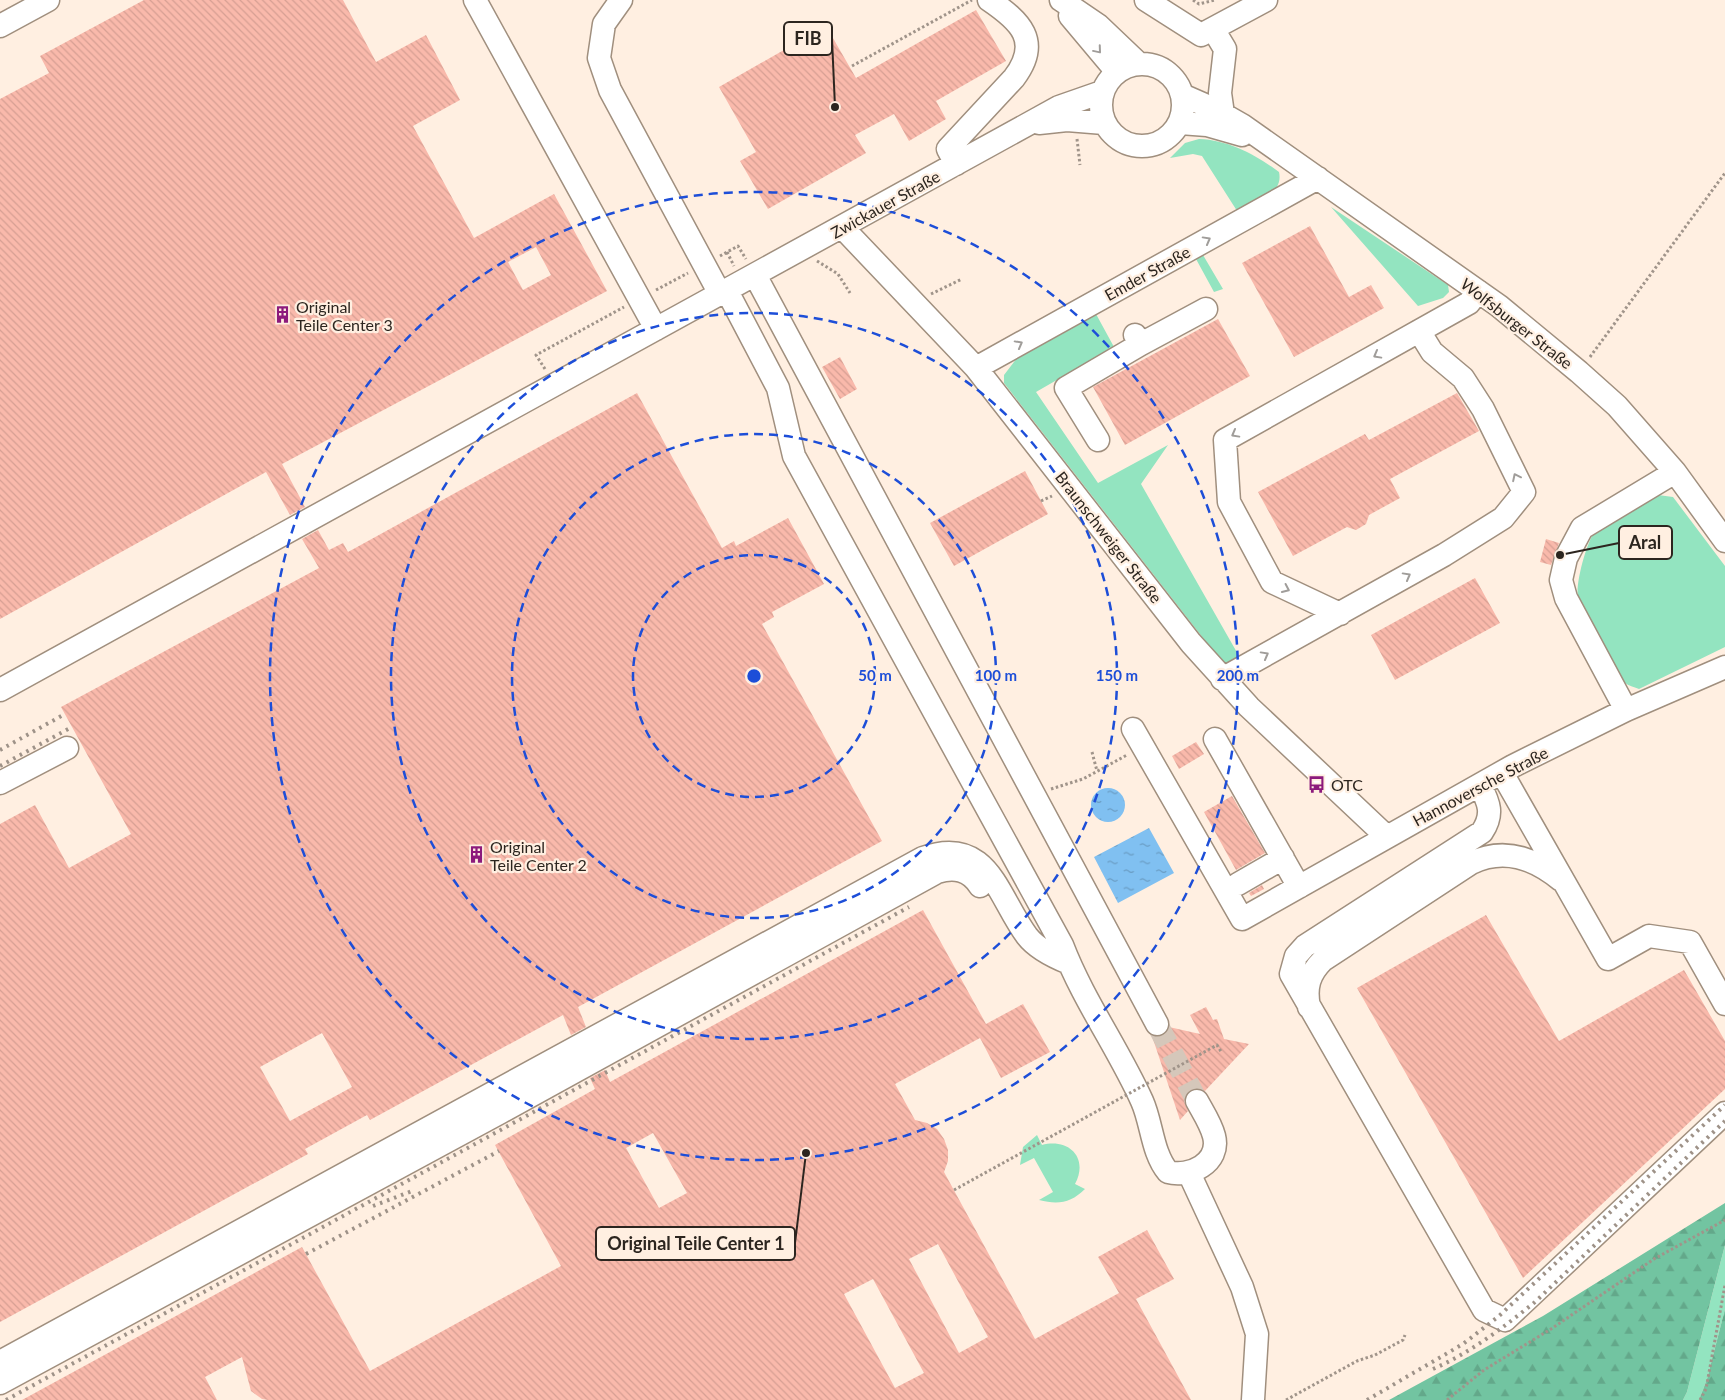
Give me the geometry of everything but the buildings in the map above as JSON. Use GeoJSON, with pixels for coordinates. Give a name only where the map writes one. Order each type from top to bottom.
{"type":"FeatureCollection","features":[{"type":"Feature","properties":{"kind":"street"},"geometry":{"type":"LineString","coordinates":[[0,26],[48,0]]}},
{"type":"Feature","properties":{"kind":"street"},"geometry":{"type":"LineString","coordinates":[[475,0],[656,329]]}},
{"type":"Feature","properties":{"kind":"street"},"geometry":{"type":"LineString","coordinates":[[621,0],[604,24],[599,58],[610,90],[712,260],[734,286],[1034,797],[1157,1024]]}},
{"type":"Feature","properties":{"kind":"street"},"geometry":{"type":"LineString","coordinates":[[956,164],[948,149],[1014,78],[1022,68],[1026,57],[1026,44],[1023,32],[1017,21],[989,0]]}},
{"type":"Feature","properties":{"kind":"street"},"geometry":{"type":"LineString","coordinates":[[1057,0],[1117,72]]}},
{"type":"Feature","properties":{"kind":"street"},"geometry":{"type":"LineString","coordinates":[[1061,0],[1098,25],[1139,64]]}},
{"type":"Feature","properties":{"kind":"street"},"geometry":{"type":"LineString","coordinates":[[1146,0],[1202,36],[1266,0]]}},
{"type":"Feature","properties":{"kind":"street"},"geometry":{"type":"LineString","coordinates":[[1213,29],[1225,48],[1220,93],[1223,114]]}},
{"type":"Feature","properties":{"kind":"street"},"geometry":{"type":"LineString","coordinates":[[1139,64],[1163,69],[1175,80],[1182,95],[1183,111],[1180,123],[1167,138],[1145,147],[1122,141],[1114,136],[1104,123],[1100,108],[1102,92],[1117,72],[1139,64]]}},
{"type":"Feature","properties":{"kind":"street","name":"Zwickauer Straße"},"geometry":{"type":"LineString","coordinates":[[0,690],[1059,107],[1102,92]]}},
{"type":"Feature","properties":{"kind":"street","name":"Wolfsburger Straße"},"geometry":{"type":"LineString","coordinates":[[1182,95],[1223,114],[1318,178],[1478,291],[1579,372],[1618,406],[1675,472],[1725,541]]}},
{"type":"Feature","properties":{"kind":"street","name":"Zwickauer Straße"},"geometry":{"type":"LineString","coordinates":[[1033,123],[1067,120],[1104,123]]}},
{"type":"Feature","properties":{"kind":"street","name":"Wolfsburger Straße"},"geometry":{"type":"LineString","coordinates":[[1180,123],[1206,125],[1271,146]]}},
{"type":"Feature","properties":{"kind":"street","name":"Emder Straße"},"geometry":{"type":"LineString","coordinates":[[976,368],[1318,178]]}},
{"type":"Feature","properties":{"kind":"street","name":"Braunschweiger Straße"},"geometry":{"type":"LineString","coordinates":[[842,227],[976,368],[1191,644],[1222,679],[1387,837]]}},
{"type":"Feature","properties":{"kind":"street"},"geometry":{"type":"LineString","coordinates":[[734,286],[778,388],[794,456],[1062,945],[1076,980],[1142,1102],[1163,1166],[1168,1172],[1178,1175],[1189,1173],[1208,1161],[1214,1149],[1215,1137],[1197,1100]]}},
{"type":"Feature","properties":{"kind":"street"},"geometry":{"type":"LineString","coordinates":[[1340,614],[1272,582],[1229,502],[1225,440],[1469,303],[1478,291]]}},
{"type":"Feature","properties":{"kind":"street"},"geometry":{"type":"LineString","coordinates":[[1098,440],[1066,388],[1138,340],[1206,309]]}},
{"type":"Feature","properties":{"kind":"street"},"geometry":{"type":"LineString","coordinates":[[1222,679],[1444,555],[1504,518],[1524,492],[1483,409],[1462,378],[1432,352],[1419,331]]}},
{"type":"Feature","properties":{"kind":"street"},"geometry":{"type":"LineString","coordinates":[[1626,710],[1566,598],[1561,580],[1566,558],[1582,528],[1675,472]]}},
{"type":"Feature","properties":{"kind":"street","name":"Hannoversche Straße"},"geometry":{"type":"LineString","coordinates":[[1138,738],[1242,919],[1502,773],[1626,710],[1725,667]]}},
{"type":"Feature","properties":{"kind":"street"},"geometry":{"type":"LineString","coordinates":[[1215,740],[1299,887]]}},
{"type":"Feature","properties":{"kind":"street"},"geometry":{"type":"LineString","coordinates":[[0,783],[66,748]]}},
{"type":"Feature","properties":{"kind":"street"},"geometry":{"type":"LineString","coordinates":[[1502,773],[1608,959],[1649,936],[1690,942],[1725,1004]]}},
{"type":"Feature","properties":{"kind":"street"},"geometry":{"type":"LineString","coordinates":[[1480,785],[1490,805],[1487,824],[1482,832],[1305,946],[1296,956],[1291,974],[1484,1310],[1505,1320],[1725,1113]]}},
{"type":"Feature","properties":{"kind":"street"},"geometry":{"type":"LineString","coordinates":[[0,1362],[915,863],[941,852],[959,854],[977,862],[988,871],[1028,937]]}},
{"type":"Feature","properties":{"kind":"street"},"geometry":{"type":"LineString","coordinates":[[1309,1008],[1306,995],[1308,982],[1314,970],[1323,960],[1483,857],[1496,854],[1524,858],[1539,864],[1564,882]]}},
{"type":"Feature","properties":{"kind":"street"},"geometry":{"type":"LineString","coordinates":[[1238,884],[1282,858]]}},
{"type":"Feature","properties":{"kind":"street"},"geometry":{"type":"LineString","coordinates":[[0,1383],[501,1112],[937,872],[950,868],[970,875],[977,881],[991,905],[1052,956],[1069,963]]}},
{"type":"Feature","properties":{"kind":"street"},"geometry":{"type":"LineString","coordinates":[[501,1112],[527,1075]]}},
{"type":"Feature","properties":{"kind":"street"},"geometry":{"type":"LineString","coordinates":[[1189,1173],[1242,1287],[1257,1334],[1253,1400]]}},
{"type":"Feature","properties":{"kind":"path"},"geometry":{"type":"LineString","coordinates":[[852,66],[972,0]]}},
{"type":"Feature","properties":{"kind":"path"},"geometry":{"type":"LineString","coordinates":[[1193,0],[1198,4],[1215,0]]}},
{"type":"Feature","properties":{"kind":"path"},"geometry":{"type":"LineString","coordinates":[[1579,372],[1725,173]]}},
{"type":"Feature","properties":{"kind":"path"},"geometry":{"type":"LineString","coordinates":[[554,385],[536,354],[738,246],[734,286]]}},
{"type":"Feature","properties":{"kind":"path"},"geometry":{"type":"LineString","coordinates":[[803,248],[809,257],[838,274],[850,293]]}},
{"type":"Feature","properties":{"kind":"path"},"geometry":{"type":"LineString","coordinates":[[915,303],[962,280]]}},
{"type":"Feature","properties":{"kind":"path"},"geometry":{"type":"LineString","coordinates":[[1034,797],[1058,785],[1083,779],[1097,771],[1138,738]]}},
{"type":"Feature","properties":{"kind":"path"},"geometry":{"type":"LineString","coordinates":[[1092,752],[1097,771]]}},
{"type":"Feature","properties":{"kind":"path"},"geometry":{"type":"LineString","coordinates":[[954,1190],[1217,1045],[1222,1053]]}},
{"type":"Feature","properties":{"kind":"path"},"geometry":{"type":"LineString","coordinates":[[1447,1400],[1484,1370],[1654,1259],[1725,1220]]}},
{"type":"Feature","properties":{"kind":"path"},"geometry":{"type":"LineString","coordinates":[[1700,1400],[1706,1389],[1725,1285]]}},
{"type":"Feature","properties":{"kind":"path"},"geometry":{"type":"LineString","coordinates":[[1286,1400],[1357,1361],[1375,1355],[1403,1340],[1405,1335]]}},
{"type":"Feature","properties":{"kind":"green space"},"geometry":{"type":"Polygon","coordinates":[[[1199,139],[1231,145],[1261,160],[1279,172],[1277,186],[1267,198],[1239,214],[1202,156],[1193,154],[1170,158],[1185,143],[1199,139]]]}},
{"type":"Feature","properties":{"kind":"green space"},"geometry":{"type":"Polygon","coordinates":[[[1331,207],[1448,285],[1449,292],[1443,298],[1418,306],[1331,207]]]}},
{"type":"Feature","properties":{"kind":"green space"},"geometry":{"type":"Polygon","coordinates":[[[1203,255],[1223,289],[1214,292],[1196,259],[1203,255]]]}},
{"type":"Feature","properties":{"kind":"green space"},"geometry":{"type":"Polygon","coordinates":[[[1096,314],[1114,347],[1036,392],[1098,483],[1168,445],[1141,484],[1239,656],[1224,665],[1004,383],[1004,375],[1020,354],[1096,314]]]}},
{"type":"Feature","properties":{"kind":"green space"},"geometry":{"type":"Polygon","coordinates":[[[1658,495],[1673,497],[1725,566],[1725,647],[1639,689],[1625,683],[1605,656],[1580,605],[1578,583],[1585,553],[1595,531],[1614,518],[1658,495]]]}},
{"type":"Feature","properties":{"kind":"green space"},"geometry":{"type":"Polygon","coordinates":[[[1037,1135],[1042,1145],[1061,1144],[1074,1152],[1080,1166],[1075,1184],[1085,1189],[1080,1194],[1064,1202],[1039,1200],[1053,1192],[1034,1158],[1020,1165],[1023,1147],[1037,1135]]]}},
{"type":"Feature","properties":{"kind":"green space"},"geometry":{"type":"Polygon","coordinates":[[[1725,1203],[1725,1245],[1687,1392],[1683,1400],[1389,1400],[1543,1316],[1725,1203]]]}},
{"type":"Feature","properties":{"kind":"green space"},"geometry":{"type":"Polygon","coordinates":[[[1725,1245],[1725,1309],[1707,1379],[1699,1400],[1683,1400],[1687,1392],[1725,1245]]]}},
{"type":"Feature","properties":{"kind":"green space"},"geometry":{"type":"Polygon","coordinates":[[[1725,1309],[1725,1400],[1699,1400],[1707,1379],[1725,1309]]]}},
{"type":"Feature","properties":{"kind":"water"},"geometry":{"type":"Polygon","coordinates":[[[1108,788],[1120,793],[1125,805],[1120,817],[1108,822],[1096,817],[1091,805],[1096,793],[1108,788]]]}},
{"type":"Feature","properties":{"kind":"water"},"geometry":{"type":"Polygon","coordinates":[[[1149,828],[1174,873],[1118,903],[1094,857],[1149,828]]]}},
{"type":"Feature","properties":{"kind":"tunnel"},"geometry":{"type":"LineString","coordinates":[[1157,1024],[1197,1101]]}},
{"type":"Feature","properties":{"kind":"railway"},"geometry":{"type":"LineString","coordinates":[[0,750],[65,714]]}},
{"type":"Feature","properties":{"kind":"railway"},"geometry":{"type":"LineString","coordinates":[[0,766],[72,727]]}},
{"type":"Feature","properties":{"kind":"railway"},"geometry":{"type":"LineString","coordinates":[[6,1400],[909,907]]}},
{"type":"Feature","properties":{"kind":"railway"},"geometry":{"type":"LineString","coordinates":[[1367,1400],[1463,1344],[1499,1316],[1725,1105]]}},
{"type":"Feature","properties":{"kind":"railway"},"geometry":{"type":"LineString","coordinates":[[1433,1369],[1447,1363],[1499,1330],[1535,1302],[1725,1121]]}},
{"type":"Feature","properties":{"kind":"railway"},"geometry":{"type":"LineString","coordinates":[[306,1254],[499,1151]]}},
{"type":"Feature","properties":{"kind":"railway"},"geometry":{"type":"LineString","coordinates":[[373,1206],[412,1191]]}},
{"type":"Feature","properties":{"kind":"place","name":"FIB"},"geometry":{"type":"Point","coordinates":[835,107]}},
{"type":"Feature","properties":{"kind":"place","name":"Original Teile Center 3"},"geometry":{"type":"Point","coordinates":[282,315]}},
{"type":"Feature","properties":{"kind":"place","name":"Aral"},"geometry":{"type":"Point","coordinates":[1560,555]}},
{"type":"Feature","properties":{"kind":"place","name":"OTC"},"geometry":{"type":"Point","coordinates":[1317,784]}},
{"type":"Feature","properties":{"kind":"place","name":"Original Teile Center 2"},"geometry":{"type":"Point","coordinates":[476,855]}},
{"type":"Feature","properties":{"kind":"place","name":"Original Teile Center 1"},"geometry":{"type":"Point","coordinates":[806,1153]}}]}
